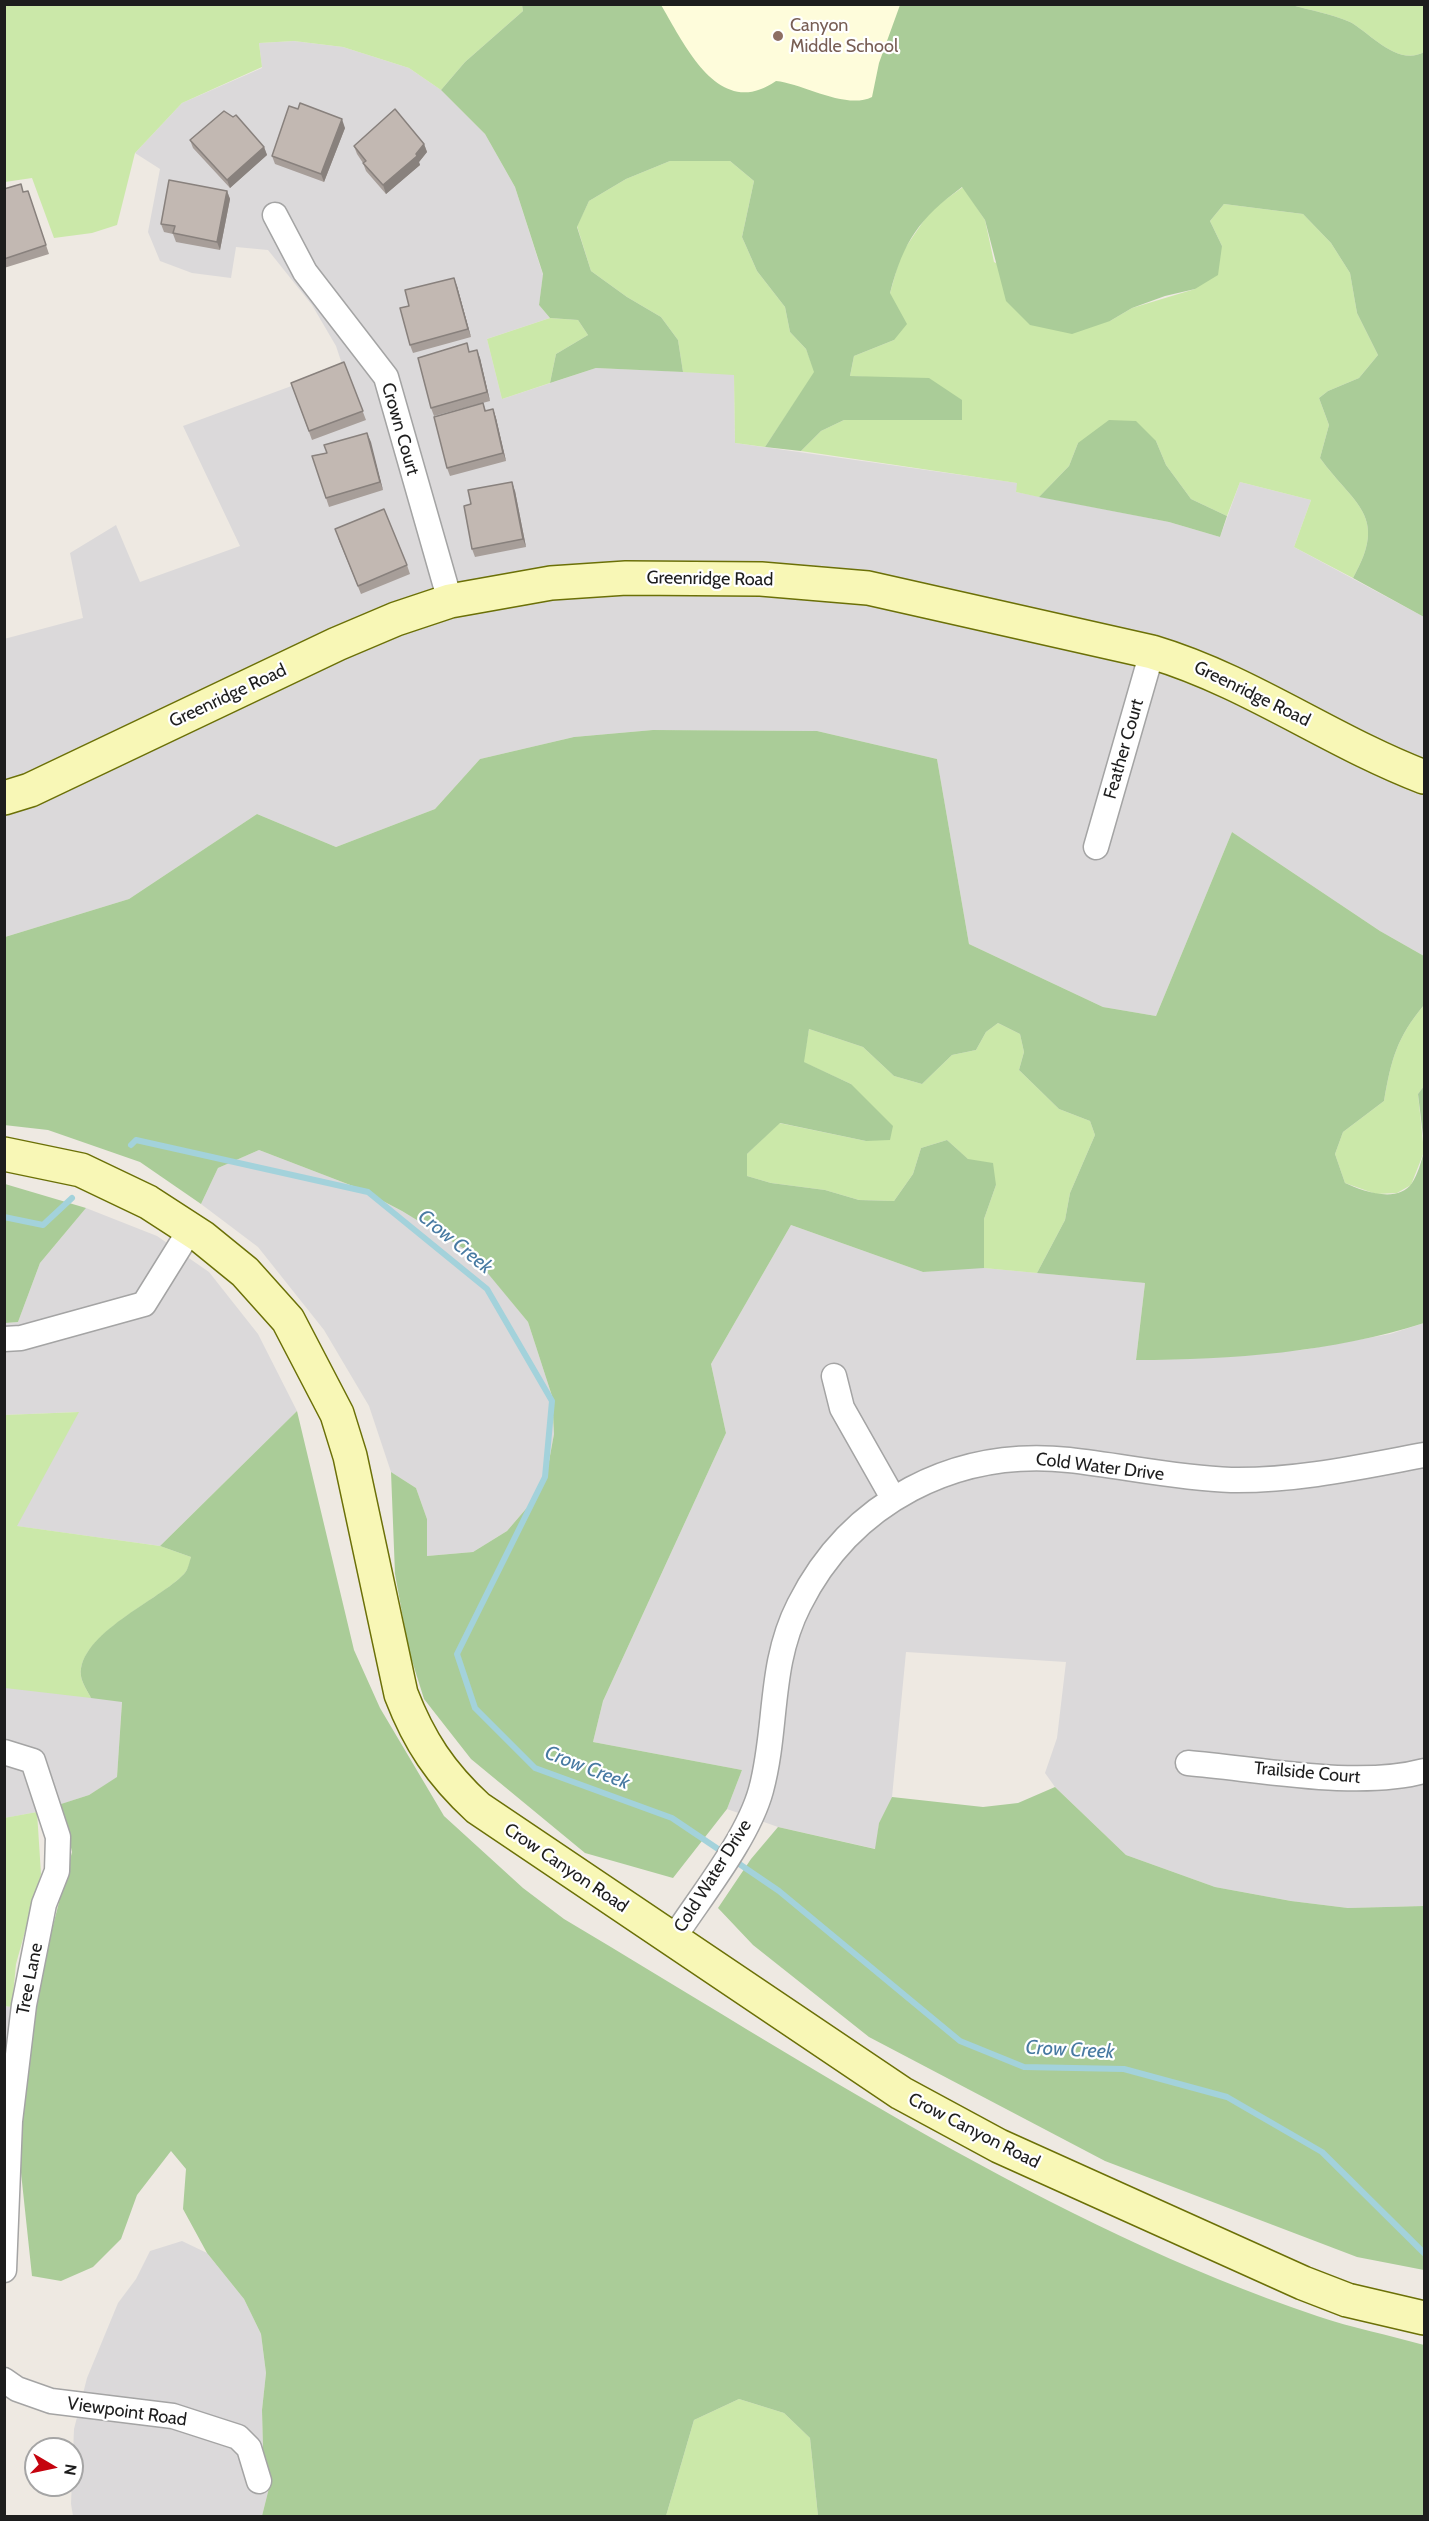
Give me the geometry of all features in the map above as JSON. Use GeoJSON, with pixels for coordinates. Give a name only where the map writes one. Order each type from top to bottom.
{"type":"FeatureCollection","features":[{"type":"Feature","properties":{"kind":"main road","name":"Greenridge Road"},"geometry":{"type":"LineString","coordinates":[[4,798],[30,790],[337,644],[396,619],[450,600],[551,583],[615,578],[761,579],[868,588],[1152,652],[1195,665],[1232,681],[1334,735],[1425,777]]}},
{"type":"Feature","properties":{"kind":"main road","name":"Crow Canyon Road"},"geometry":{"type":"LineString","coordinates":[[4,1154],[81,1170],[148,1202],[190,1230],[245,1272],[288,1320],[337,1414],[350,1456],[401,1694],[414,1729],[450,1783],[487,1815],[901,2093],[999,2146],[1303,2283],[1347,2300],[1425,2318]]}},
{"type":"Feature","properties":{"kind":"street","name":"Crown Court"},"geometry":{"type":"LineString","coordinates":[[275,215],[304,272],[386,377],[450,600]]}},
{"type":"Feature","properties":{"kind":"street","name":"Feather Court"},"geometry":{"type":"LineString","coordinates":[[1096,846],[1152,652]]}},
{"type":"Feature","properties":{"kind":"street"},"geometry":{"type":"LineString","coordinates":[[4,1339],[21,1338],[144,1304],[190,1230]]}},
{"type":"Feature","properties":{"kind":"street"},"geometry":{"type":"LineString","coordinates":[[834,1376],[842,1408],[893,1498]]}},
{"type":"Feature","properties":{"kind":"street","name":"Cold Water Drive"},"geometry":{"type":"LineString","coordinates":[[673,1939],[736,1843],[761,1792],[780,1657],[798,1606],[834,1552],[857,1528],[893,1498],[939,1475],[989,1460],[1030,1458],[1069,1460],[1175,1476],[1233,1480],[1306,1476],[1425,1455]]}},
{"type":"Feature","properties":{"kind":"street","name":"Tree Lane"},"geometry":{"type":"LineString","coordinates":[[4,1752],[33,1761],[58,1837],[57,1870],[44,1904],[24,2005],[10,2121],[4,2270]]}},
{"type":"Feature","properties":{"kind":"street","name":"Trailside Court"},"geometry":{"type":"LineString","coordinates":[[1188,1763],[1331,1777],[1386,1778],[1425,1771]]}},
{"type":"Feature","properties":{"kind":"street","name":"Viewpoint Road"},"geometry":{"type":"LineString","coordinates":[[4,2380],[17,2389],[51,2401],[172,2416],[238,2437],[249,2448],[259,2481]]}},
{"type":"Feature","properties":{"kind":"shaded area","name":"Canyon Middle School"},"geometry":{"type":"Polygon","coordinates":[[[642,5],[907,5],[879,109],[721,91],[680,64],[642,5]]]}},
{"type":"Feature","properties":{"kind":"shaded area"},"geometry":{"type":"Polygon","coordinates":[[[294,41],[343,47],[409,68],[441,90],[485,134],[515,187],[543,275],[539,305],[550,318],[487,339],[502,399],[596,368],[734,374],[735,443],[1018,483],[1016,492],[1169,522],[1220,537],[1240,482],[1311,500],[1294,547],[1424,617],[1424,956],[1380,931],[1232,832],[1156,1016],[1103,1007],[969,944],[937,759],[817,731],[653,730],[574,737],[480,759],[435,809],[336,847],[257,814],[129,899],[5,937],[4,639],[83,618],[70,553],[116,525],[140,582],[240,546],[183,426],[343,367],[336,346],[312,305],[268,250],[236,247],[231,278],[192,273],[160,261],[148,232],[160,169],[135,153],[182,103],[262,68],[259,43],[294,41]]]}},
{"type":"Feature","properties":{"kind":"shaded area"},"geometry":{"type":"Polygon","coordinates":[[[259,1150],[358,1188],[402,1211],[472,1253],[528,1322],[552,1396],[554,1434],[547,1472],[537,1496],[507,1531],[473,1552],[427,1556],[427,1519],[416,1488],[391,1472],[369,1406],[324,1330],[258,1247],[201,1204],[218,1168],[259,1150]]]}},
{"type":"Feature","properties":{"kind":"shaded area"},"geometry":{"type":"Polygon","coordinates":[[[86,1208],[157,1236],[209,1272],[258,1334],[297,1411],[160,1546],[16,1526],[78,1412],[5,1415],[4,1323],[18,1322],[40,1263],[86,1208]]]}},
{"type":"Feature","properties":{"kind":"shaded area"},"geometry":{"type":"Polygon","coordinates":[[[791,1225],[923,1272],[974,1267],[1145,1283],[1136,1360],[1302,1350],[1390,1334],[1424,1323],[1424,1906],[1348,1908],[1291,1901],[1215,1887],[1126,1855],[1055,1787],[1045,1773],[1057,1738],[1066,1662],[906,1652],[892,1797],[879,1823],[876,1849],[778,1827],[727,1809],[742,1770],[593,1742],[603,1701],[726,1433],[711,1364],[791,1225]]]}},
{"type":"Feature","properties":{"kind":"shaded area"},"geometry":{"type":"Polygon","coordinates":[[[14,1687],[122,1701],[117,1778],[89,1795],[37,1812],[5,1818],[5,1688],[14,1687]]]}},
{"type":"Feature","properties":{"kind":"shaded area"},"geometry":{"type":"Polygon","coordinates":[[[5,2006],[12,2007],[5,2079],[5,2006]]]}},
{"type":"Feature","properties":{"kind":"shaded area"},"geometry":{"type":"Polygon","coordinates":[[[182,2241],[207,2253],[244,2299],[261,2334],[266,2373],[262,2410],[263,2449],[269,2488],[262,2516],[73,2516],[71,2497],[84,2497],[84,2437],[74,2437],[87,2378],[118,2303],[136,2279],[150,2251],[182,2241]]]}},
{"type":"Feature","properties":{"kind":"green space"},"geometry":{"type":"Polygon","coordinates":[[[5,5],[522,5],[523,11],[465,62],[441,90],[409,68],[343,47],[294,41],[259,43],[262,67],[182,103],[135,153],[117,225],[92,233],[54,238],[32,178],[5,182],[5,5]]]}},
{"type":"Feature","properties":{"kind":"green space"},"geometry":{"type":"Polygon","coordinates":[[[522,5],[661,5],[693,57],[706,73],[721,85],[737,92],[756,91],[776,81],[850,100],[872,97],[879,63],[900,5],[1291,5],[1350,22],[1394,52],[1414,55],[1424,52],[1424,617],[1353,578],[1368,539],[1367,525],[1363,512],[1355,500],[1320,458],[1329,425],[1319,398],[1328,391],[1359,378],[1378,355],[1357,313],[1350,273],[1331,243],[1303,214],[1224,204],[1210,221],[1222,246],[1218,275],[1195,289],[1165,296],[1132,308],[1110,321],[1072,334],[1030,325],[1006,301],[985,220],[962,187],[924,221],[915,232],[901,259],[890,293],[907,324],[894,340],[854,356],[850,376],[929,378],[962,400],[962,420],[844,420],[821,431],[801,451],[765,447],[814,372],[806,349],[790,332],[785,307],[757,271],[742,237],[754,181],[730,161],[670,161],[626,179],[589,201],[577,227],[591,271],[627,297],[661,317],[678,340],[683,372],[596,368],[550,383],[556,354],[588,335],[578,320],[550,318],[539,305],[543,274],[515,187],[485,134],[441,90],[465,62],[523,11],[522,5]]]}},
{"type":"Feature","properties":{"kind":"green space"},"geometry":{"type":"Polygon","coordinates":[[[1291,5],[1424,5],[1424,52],[1404,55],[1394,52],[1350,22],[1291,5]]]}},
{"type":"Feature","properties":{"kind":"green space"},"geometry":{"type":"Polygon","coordinates":[[[670,161],[730,161],[754,181],[742,237],[757,271],[785,307],[790,332],[806,349],[815,372],[765,447],[735,443],[734,375],[683,372],[678,340],[661,317],[627,297],[591,271],[577,226],[589,201],[626,179],[670,161]]]}},
{"type":"Feature","properties":{"kind":"green space"},"geometry":{"type":"Polygon","coordinates":[[[963,187],[985,220],[994,262],[1110,321],[1132,308],[1195,289],[1222,246],[1210,221],[1224,204],[1303,214],[1331,243],[1350,273],[1357,313],[1378,355],[1359,378],[1328,391],[1319,398],[1329,425],[1320,458],[1355,500],[1363,512],[1367,525],[1368,539],[1353,578],[1294,547],[1311,500],[1240,482],[1227,516],[1191,499],[1166,465],[1156,441],[1078,443],[1069,466],[1039,497],[1016,492],[1017,483],[801,451],[821,431],[844,420],[962,420],[881,378],[850,376],[854,356],[894,340],[890,293],[901,254],[931,210],[963,187]]]}},
{"type":"Feature","properties":{"kind":"green space"},"geometry":{"type":"Polygon","coordinates":[[[550,318],[578,320],[588,335],[556,354],[550,383],[502,399],[487,339],[550,318]]]}},
{"type":"Feature","properties":{"kind":"green space"},"geometry":{"type":"Polygon","coordinates":[[[1109,420],[1136,421],[1156,441],[1166,465],[1191,499],[1227,516],[1220,537],[1169,522],[1039,497],[1069,466],[1078,443],[1109,420]]]}},
{"type":"Feature","properties":{"kind":"green space"},"geometry":{"type":"Polygon","coordinates":[[[653,730],[817,731],[937,759],[969,944],[1103,1007],[1156,1016],[1232,832],[1380,931],[1424,956],[1424,1005],[1401,1039],[1389,1073],[1384,1101],[1343,1132],[1335,1154],[1345,1183],[1370,1192],[1389,1194],[1398,1193],[1412,1183],[1424,1152],[1424,1323],[1354,1341],[1282,1352],[1209,1358],[1136,1360],[1145,1283],[1037,1273],[1065,1220],[1070,1193],[1095,1135],[1090,1121],[1059,1109],[1019,1070],[1024,1052],[1020,1034],[998,1023],[986,1032],[976,1050],[952,1055],[922,1084],[894,1076],[863,1047],[809,1029],[804,1062],[851,1084],[893,1126],[890,1140],[866,1141],[780,1123],[747,1154],[747,1176],[771,1183],[825,1190],[859,1200],[894,1201],[913,1174],[921,1148],[947,1140],[968,1159],[993,1163],[996,1185],[984,1219],[984,1268],[923,1272],[791,1225],[711,1364],[726,1433],[603,1701],[593,1742],[742,1770],[727,1809],[673,1878],[585,1853],[471,1759],[424,1699],[409,1651],[395,1574],[391,1472],[416,1488],[427,1519],[427,1556],[473,1552],[507,1531],[537,1496],[547,1472],[554,1434],[552,1396],[528,1322],[471,1253],[402,1211],[358,1188],[259,1150],[218,1168],[201,1204],[140,1162],[48,1130],[4,1125],[5,937],[129,899],[257,814],[336,847],[435,809],[480,759],[574,737],[653,730]]]}},
{"type":"Feature","properties":{"kind":"green space"},"geometry":{"type":"Polygon","coordinates":[[[1424,1005],[1424,1086],[1418,1094],[1424,1152],[1411,1185],[1397,1193],[1376,1194],[1345,1183],[1335,1154],[1343,1132],[1384,1101],[1396,1050],[1407,1028],[1424,1005]]]}},
{"type":"Feature","properties":{"kind":"green space"},"geometry":{"type":"Polygon","coordinates":[[[998,1023],[1020,1034],[1024,1052],[1019,1070],[1059,1109],[1090,1121],[1095,1135],[1070,1193],[1065,1220],[1037,1273],[984,1268],[984,1219],[996,1185],[947,1140],[921,1148],[913,1174],[894,1201],[859,1200],[825,1190],[771,1183],[747,1176],[747,1154],[779,1123],[866,1141],[851,1084],[803,1062],[809,1029],[863,1047],[894,1076],[922,1084],[952,1055],[976,1050],[986,1032],[998,1023]]]}},
{"type":"Feature","properties":{"kind":"green space"},"geometry":{"type":"Polygon","coordinates":[[[1424,1086],[1424,1144],[1418,1094],[1424,1086]]]}},
{"type":"Feature","properties":{"kind":"green space"},"geometry":{"type":"Polygon","coordinates":[[[5,1184],[86,1208],[40,1263],[18,1322],[5,1323],[5,1184]]]}},
{"type":"Feature","properties":{"kind":"green space"},"geometry":{"type":"Polygon","coordinates":[[[297,1411],[354,1650],[380,1708],[444,1816],[523,1888],[564,1919],[838,2084],[1025,2189],[1121,2236],[1218,2279],[1317,2316],[1424,2345],[1424,2516],[818,2516],[810,2438],[784,2413],[739,2399],[694,2420],[666,2516],[262,2516],[269,2488],[263,2449],[262,2410],[266,2373],[261,2334],[244,2299],[207,2253],[183,2209],[186,2169],[171,2151],[137,2195],[121,2239],[93,2267],[61,2281],[32,2276],[17,2135],[41,1972],[72,1852],[61,1804],[89,1795],[117,1777],[122,1702],[91,1698],[81,1676],[83,1661],[92,1646],[106,1632],[184,1574],[191,1557],[160,1546],[297,1411]]]}},
{"type":"Feature","properties":{"kind":"green space"},"geometry":{"type":"Polygon","coordinates":[[[79,1412],[17,1526],[160,1546],[191,1557],[187,1570],[173,1584],[122,1619],[92,1646],[83,1661],[81,1676],[91,1698],[5,1688],[4,1415],[79,1412]]]}},
{"type":"Feature","properties":{"kind":"green space"},"geometry":{"type":"Polygon","coordinates":[[[1055,1787],[1126,1855],[1215,1887],[1291,1901],[1348,1908],[1424,1906],[1424,2270],[1357,2257],[1105,2161],[869,2037],[753,1945],[718,1908],[751,1859],[778,1827],[875,1849],[879,1823],[892,1797],[983,1807],[1018,1803],[1055,1787]]]}},
{"type":"Feature","properties":{"kind":"green space"},"geometry":{"type":"Polygon","coordinates":[[[37,1812],[41,1874],[16,1964],[12,2007],[4,2006],[4,1818],[37,1812]]]}},
{"type":"Feature","properties":{"kind":"green space"},"geometry":{"type":"Polygon","coordinates":[[[739,2399],[784,2413],[810,2438],[818,2516],[666,2516],[694,2420],[739,2399]]]}},
{"type":"Feature","properties":{"kind":"building"},"geometry":{"type":"Polygon","coordinates":[[[300,103],[342,119],[321,174],[272,156],[289,106],[298,109],[300,103]]]}},
{"type":"Feature","properties":{"kind":"building"},"geometry":{"type":"Polygon","coordinates":[[[395,109],[424,144],[416,154],[417,156],[383,185],[363,163],[366,161],[354,146],[395,109]]]}},
{"type":"Feature","properties":{"kind":"building"},"geometry":{"type":"Polygon","coordinates":[[[224,111],[233,117],[236,115],[264,147],[227,180],[190,140],[224,111]]]}},
{"type":"Feature","properties":{"kind":"building"},"geometry":{"type":"Polygon","coordinates":[[[169,180],[227,191],[217,242],[173,233],[175,226],[161,224],[169,180]]]}},
{"type":"Feature","properties":{"kind":"building"},"geometry":{"type":"Polygon","coordinates":[[[21,184],[23,192],[28,191],[46,245],[4,259],[4,189],[21,184]]]}},
{"type":"Feature","properties":{"kind":"building"},"geometry":{"type":"Polygon","coordinates":[[[454,278],[468,329],[410,345],[400,308],[409,306],[405,290],[454,278]]]}},
{"type":"Feature","properties":{"kind":"building"},"geometry":{"type":"Polygon","coordinates":[[[467,343],[469,352],[477,350],[487,392],[431,408],[418,358],[467,343]]]}},
{"type":"Feature","properties":{"kind":"building"},"geometry":{"type":"Polygon","coordinates":[[[344,362],[363,411],[309,431],[291,383],[344,362]]]}},
{"type":"Feature","properties":{"kind":"building"},"geometry":{"type":"Polygon","coordinates":[[[483,403],[485,411],[493,409],[503,453],[447,468],[434,417],[483,403]]]}},
{"type":"Feature","properties":{"kind":"building"},"geometry":{"type":"Polygon","coordinates":[[[367,433],[380,482],[326,498],[312,456],[327,453],[324,445],[367,433]]]}},
{"type":"Feature","properties":{"kind":"building"},"geometry":{"type":"Polygon","coordinates":[[[512,482],[523,539],[472,549],[464,506],[471,504],[468,490],[512,482]]]}},
{"type":"Feature","properties":{"kind":"building"},"geometry":{"type":"Polygon","coordinates":[[[384,509],[407,565],[358,586],[335,529],[384,509]]]}},
{"type":"Feature","properties":{"kind":"waterway","name":"Crow Creek"},"geometry":{"type":"LineString","coordinates":[[131,1145],[136,1140],[368,1192],[487,1289],[552,1401],[545,1477],[457,1654],[475,1708],[535,1768],[672,1818],[724,1853]]}},
{"type":"Feature","properties":{"kind":"waterway","name":"Crow Creek"},"geometry":{"type":"LineString","coordinates":[[4,1217],[43,1225],[72,1198]]}},
{"type":"Feature","properties":{"kind":"waterway","name":"Crow Creek"},"geometry":{"type":"LineString","coordinates":[[732,1859],[779,1891],[960,2041],[1024,2067],[1124,2069],[1227,2097],[1322,2152],[1424,2253]]}},
{"type":"Feature","properties":{"kind":"place","name":"Canyon Middle School"},"geometry":{"type":"Point","coordinates":[778,36]}}]}
